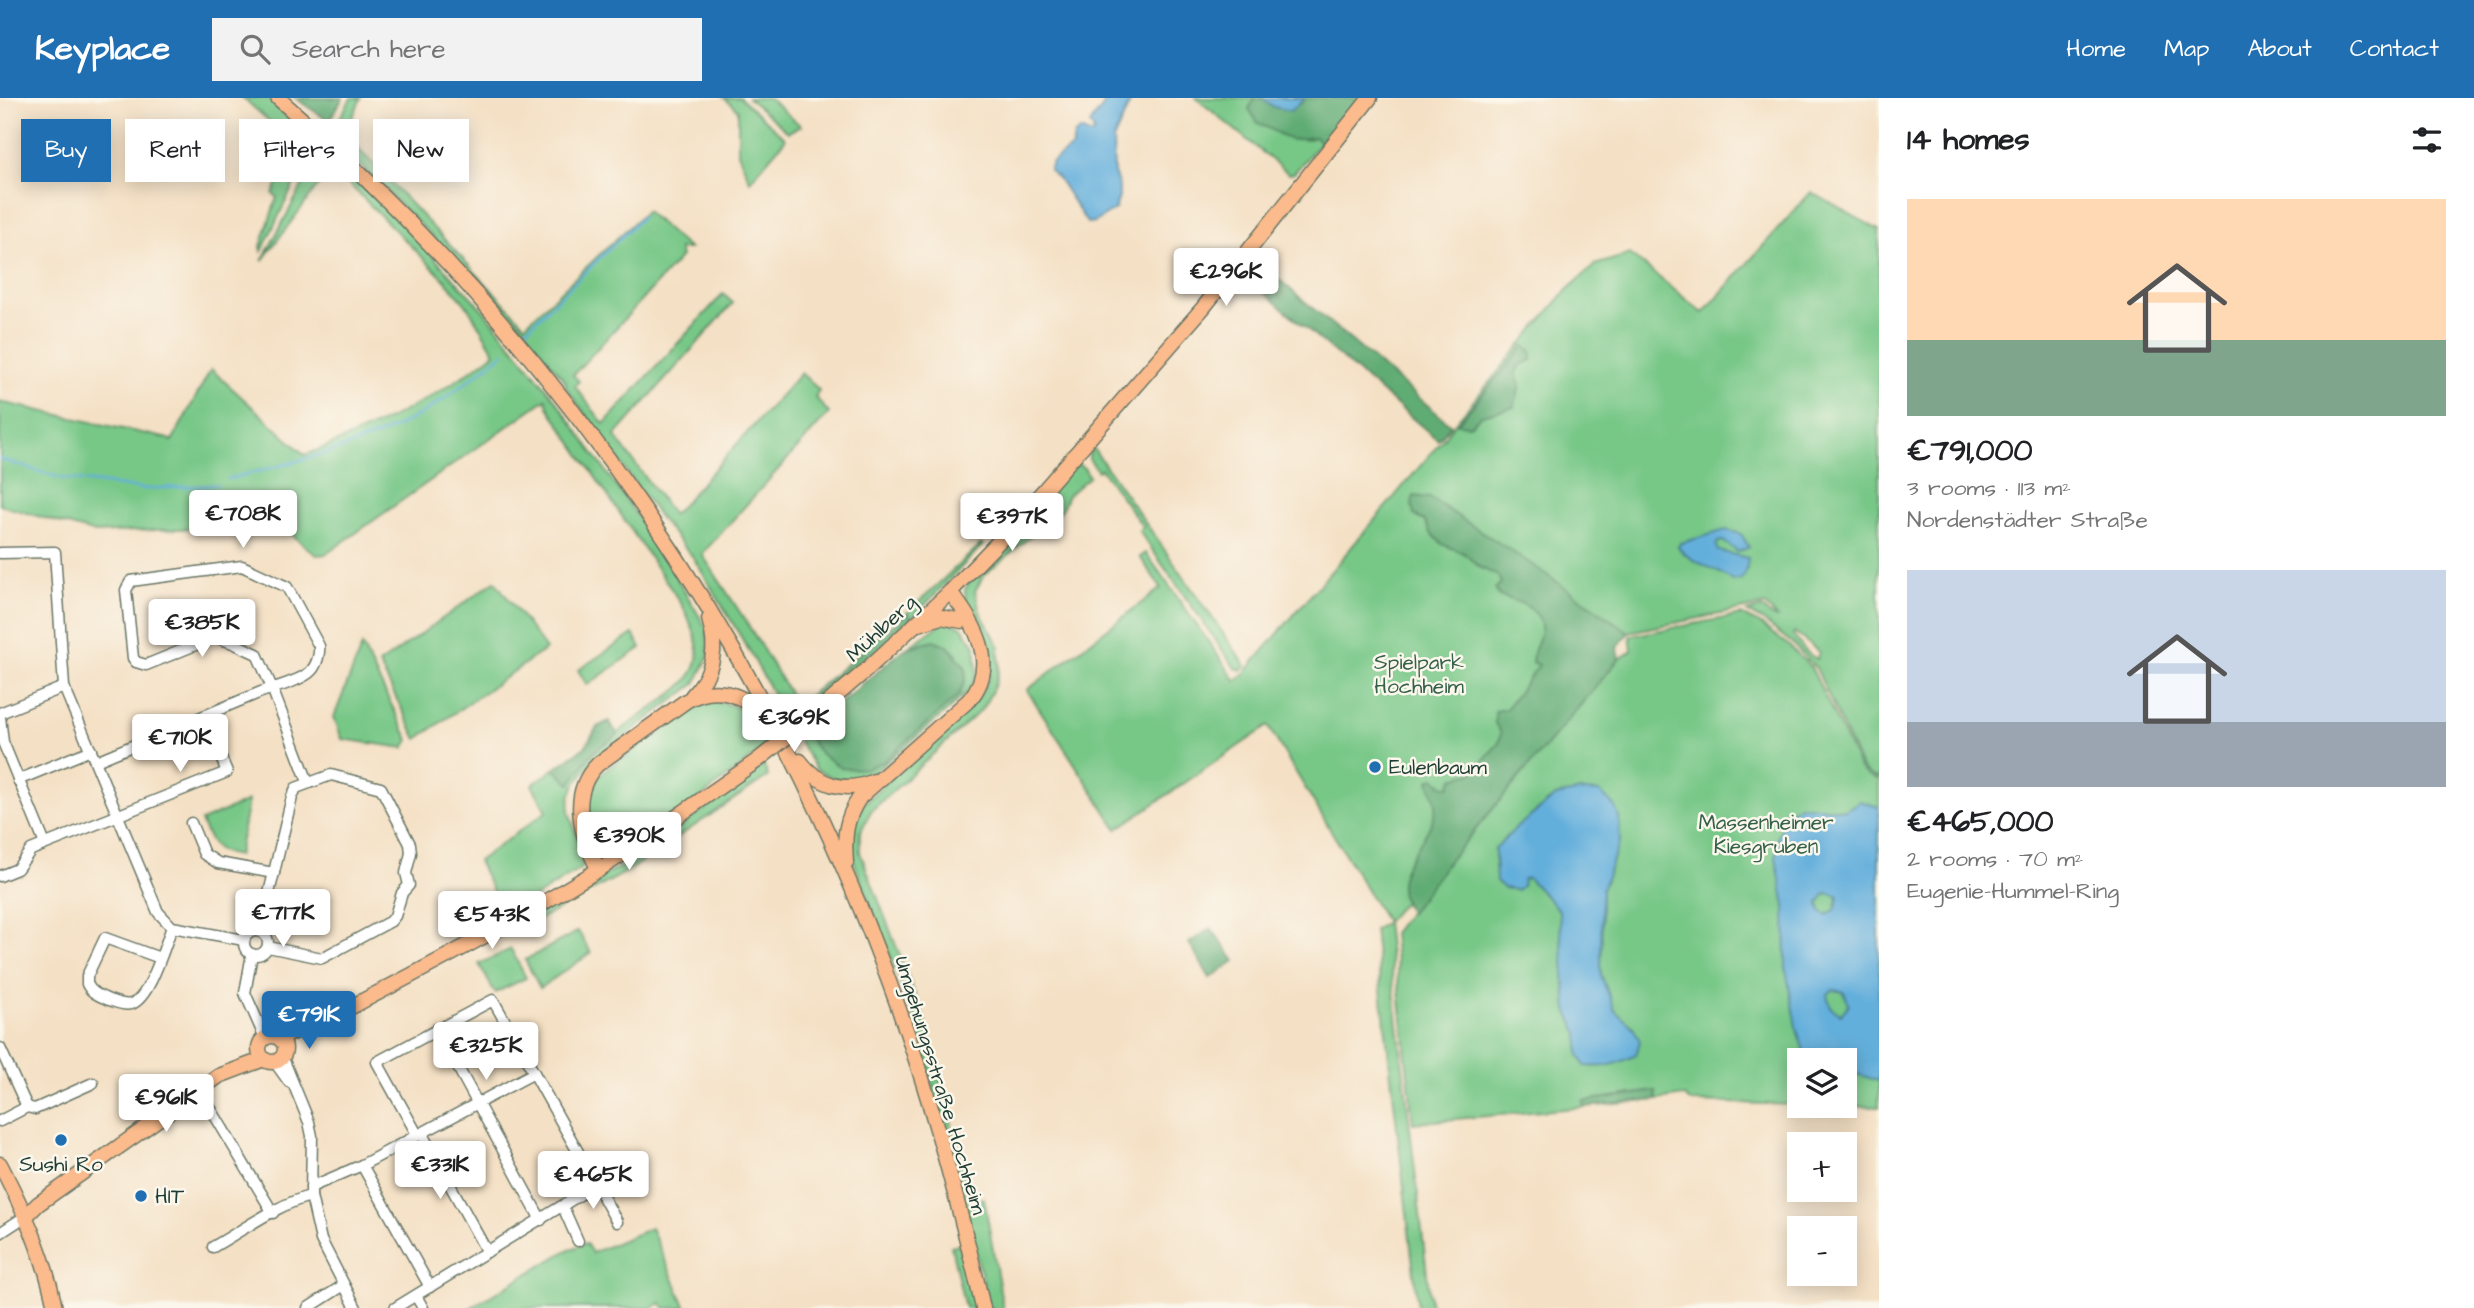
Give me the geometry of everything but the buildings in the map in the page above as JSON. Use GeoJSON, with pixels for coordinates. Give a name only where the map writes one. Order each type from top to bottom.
{"type":"FeatureCollection","features":[{"type":"Feature","properties":{"kind":"main road"},"geometry":{"type":"LineString","coordinates":[[278,98],[394,206],[500,320],[611,461],[703,597],[787,747],[848,878]]}},
{"type":"Feature","properties":{"kind":"main road","name":"Mühlberg"},"geometry":{"type":"LineString","coordinates":[[26,1216],[43,1212],[66,1194],[85,1171],[199,1089],[232,1069],[273,1050],[311,1026],[404,979],[601,869],[758,760],[808,720],[950,592],[1046,488],[1203,308],[1370,98]]}},
{"type":"Feature","properties":{"kind":"main road"},"geometry":{"type":"LineString","coordinates":[[950,592],[949,602],[953,611],[975,632]]}},
{"type":"Feature","properties":{"kind":"main road"},"geometry":{"type":"LineString","coordinates":[[848,878],[844,841],[848,818],[860,797],[969,700],[983,677],[985,662],[982,646],[950,592]]}},
{"type":"Feature","properties":{"kind":"main road"},"geometry":{"type":"LineString","coordinates":[[686,701],[705,679],[714,653],[714,634],[703,597]]}},
{"type":"Feature","properties":{"kind":"main road"},"geometry":{"type":"LineString","coordinates":[[909,631],[941,617],[962,621]]}},
{"type":"Feature","properties":{"kind":"main road"},"geometry":{"type":"LineString","coordinates":[[601,869],[579,808],[580,793],[585,780],[593,769],[686,701],[712,692],[739,696],[754,706],[787,747]]}},
{"type":"Feature","properties":{"kind":"main road"},"geometry":{"type":"LineString","coordinates":[[778,730],[806,770],[825,783],[854,787],[868,784],[881,776]]}},
{"type":"Feature","properties":{"kind":"main road"},"geometry":{"type":"LineString","coordinates":[[583,824],[603,853],[601,869]]}},
{"type":"Feature","properties":{"kind":"main road"},"geometry":{"type":"LineString","coordinates":[[593,838],[613,849],[635,846]]}},
{"type":"Feature","properties":{"kind":"main road","name":"Umgehungsstraße Hochheim"},"geometry":{"type":"LineString","coordinates":[[848,878],[895,999],[918,1068],[958,1206],[983,1308]]}},
{"type":"Feature","properties":{"kind":"main road"},"geometry":{"type":"LineString","coordinates":[[0,1164],[43,1257],[55,1308]]}},
{"type":"Feature","properties":{"kind":"street"},"geometry":{"type":"LineString","coordinates":[[0,553],[55,552],[64,687],[158,912],[172,926],[244,940]]}},
{"type":"Feature","properties":{"kind":"street"},"geometry":{"type":"LineString","coordinates":[[18,780],[204,716],[272,688],[312,670],[320,649],[284,584],[238,565],[128,583],[126,590],[132,653],[136,662],[151,663],[215,637],[257,654],[272,688],[308,782]]}},
{"type":"Feature","properties":{"kind":"street"},"geometry":{"type":"LineString","coordinates":[[45,844],[3,741],[0,715],[64,687]]}},
{"type":"Feature","properties":{"kind":"street"},"geometry":{"type":"LineString","coordinates":[[0,876],[17,869],[31,850],[227,772],[204,716]]}},
{"type":"Feature","properties":{"kind":"street"},"geometry":{"type":"LineString","coordinates":[[260,932],[293,792],[299,785],[331,775],[381,788],[410,844],[411,853],[406,873],[409,885],[402,893],[395,916],[391,921],[322,958],[268,947]]}},
{"type":"Feature","properties":{"kind":"street"},"geometry":{"type":"LineString","coordinates":[[191,823],[204,854],[218,863],[274,873]]}},
{"type":"Feature","properties":{"kind":"street"},"geometry":{"type":"LineString","coordinates":[[160,958],[105,938],[87,976],[87,984],[96,994],[122,1004],[137,1001],[147,990],[160,958],[172,926]]}},
{"type":"Feature","properties":{"kind":"street"},"geometry":{"type":"LineString","coordinates":[[244,940],[252,932],[260,932],[266,936],[268,947]]}},
{"type":"Feature","properties":{"kind":"street"},"geometry":{"type":"LineString","coordinates":[[244,940],[247,950],[252,954],[260,954],[268,947]]}},
{"type":"Feature","properties":{"kind":"street"},"geometry":{"type":"LineString","coordinates":[[252,954],[246,1000],[304,1108],[312,1136],[311,1191],[321,1240],[356,1308]]}},
{"type":"Feature","properties":{"kind":"street"},"geometry":{"type":"LineString","coordinates":[[487,1252],[377,1062],[493,1000],[617,1222]]}},
{"type":"Feature","properties":{"kind":"street"},"geometry":{"type":"LineString","coordinates":[[437,1029],[541,1220]]}},
{"type":"Feature","properties":{"kind":"street"},"geometry":{"type":"LineString","coordinates":[[0,1048],[27,1107]]}},
{"type":"Feature","properties":{"kind":"street"},"geometry":{"type":"LineString","coordinates":[[213,1247],[302,1199],[311,1191],[534,1073]]}},
{"type":"Feature","properties":{"kind":"street"},"geometry":{"type":"LineString","coordinates":[[0,1121],[27,1107],[35,1109],[93,1083]]}},
{"type":"Feature","properties":{"kind":"street"},"geometry":{"type":"LineString","coordinates":[[199,1089],[273,1213]]}},
{"type":"Feature","properties":{"kind":"street"},"geometry":{"type":"LineString","coordinates":[[362,1165],[430,1287]]}},
{"type":"Feature","properties":{"kind":"street"},"geometry":{"type":"LineString","coordinates":[[395,1308],[596,1185]]}},
{"type":"Feature","properties":{"kind":"street"},"geometry":{"type":"LineString","coordinates":[[563,1207],[578,1241]]}},
{"type":"Feature","properties":{"kind":"street"},"geometry":{"type":"LineString","coordinates":[[0,1233],[26,1216]]}},
{"type":"Feature","properties":{"kind":"street"},"geometry":{"type":"LineString","coordinates":[[307,1308],[344,1285]]}},
{"type":"Feature","properties":{"kind":"street"},"geometry":{"type":"LineString","coordinates":[[415,1296],[424,1308]]}},
{"type":"Feature","properties":{"kind":"green space"},"geometry":{"type":"Polygon","coordinates":[[[243,98],[267,98],[291,119],[267,119],[243,98]]]}},
{"type":"Feature","properties":{"kind":"green space"},"geometry":{"type":"Polygon","coordinates":[[[295,98],[343,98],[330,119],[326,119],[295,98]]]}},
{"type":"Feature","properties":{"kind":"green space"},"geometry":{"type":"Polygon","coordinates":[[[351,98],[361,98],[352,119],[339,119],[351,98]]]}},
{"type":"Feature","properties":{"kind":"green space"},"geometry":{"type":"Polygon","coordinates":[[[724,98],[740,98],[785,140],[750,181],[738,153],[738,110],[724,98]]]}},
{"type":"Feature","properties":{"kind":"green space"},"geometry":{"type":"Polygon","coordinates":[[[748,98],[769,98],[801,126],[788,132],[748,98]]]}},
{"type":"Feature","properties":{"kind":"green space"},"geometry":{"type":"Polygon","coordinates":[[[1196,98],[1254,98],[1250,109],[1305,140],[1315,137],[1321,142],[1294,173],[1289,174],[1196,98]]]}},
{"type":"Feature","properties":{"kind":"green space"},"geometry":{"type":"Polygon","coordinates":[[[1254,98],[1300,104],[1305,98],[1362,98],[1324,145],[1315,137],[1291,140],[1258,123],[1249,109],[1254,98]]]}},
{"type":"Feature","properties":{"kind":"green space"},"geometry":{"type":"Polygon","coordinates":[[[359,149],[373,164],[373,178],[359,164],[359,149]]]}},
{"type":"Feature","properties":{"kind":"green space"},"geometry":{"type":"Polygon","coordinates":[[[359,181],[387,207],[485,312],[555,399],[652,537],[707,629],[709,656],[695,684],[594,759],[575,784],[570,797],[569,812],[584,857],[582,868],[505,916],[478,861],[547,811],[532,785],[554,769],[571,783],[599,748],[681,686],[695,667],[698,651],[695,635],[682,605],[548,407],[546,399],[326,554],[316,555],[279,524],[95,533],[0,505],[0,402],[172,441],[211,369],[305,455],[404,411],[450,385],[495,353],[468,307],[445,280],[347,182],[359,181]]]}},
{"type":"Feature","properties":{"kind":"green space"},"geometry":{"type":"Polygon","coordinates":[[[278,182],[295,182],[262,251],[261,246],[277,197],[273,194],[278,182]]]}},
{"type":"Feature","properties":{"kind":"green space"},"geometry":{"type":"Polygon","coordinates":[[[304,182],[321,182],[262,261],[304,182]]]}},
{"type":"Feature","properties":{"kind":"green space"},"geometry":{"type":"Polygon","coordinates":[[[377,182],[390,182],[525,325],[646,211],[689,249],[679,249],[681,257],[573,375],[579,381],[575,386],[604,424],[723,294],[733,303],[615,436],[673,515],[801,373],[819,390],[815,397],[829,413],[702,554],[803,716],[790,726],[750,652],[693,557],[663,522],[565,386],[566,382],[527,334],[521,329],[518,330],[437,241],[377,182]]]}},
{"type":"Feature","properties":{"kind":"green space","name":"Spielpark Hochheim"},"geometry":{"type":"Polygon","coordinates":[[[1811,192],[1879,230],[1879,778],[1868,775],[1861,767],[1816,668],[1792,643],[1747,612],[1762,608],[1778,618],[1765,605],[1629,632],[1386,922],[1268,726],[1117,829],[1027,690],[1161,588],[1140,557],[1146,553],[1236,681],[1566,291],[1595,265],[1630,254],[1703,313],[1811,192]],[[1794,632],[1793,635],[1804,648],[1817,659],[1819,652],[1794,632]]]}},
{"type":"Feature","properties":{"kind":"green space"},"geometry":{"type":"Polygon","coordinates":[[[1251,256],[1451,425],[1438,440],[1239,271],[1251,256]]]}},
{"type":"Feature","properties":{"kind":"green space"},"geometry":{"type":"Polygon","coordinates":[[[1524,346],[1531,350],[1532,360],[1520,365],[1516,373],[1520,386],[1514,407],[1482,415],[1470,425],[1457,424],[1524,346]]]}},
{"type":"Feature","properties":{"kind":"green space"},"geometry":{"type":"Polygon","coordinates":[[[1093,448],[1246,666],[1241,670],[1235,668],[1139,531],[1143,527],[1101,469],[1098,471],[1089,459],[1093,448]]]}},
{"type":"Feature","properties":{"kind":"green space"},"geometry":{"type":"Polygon","coordinates":[[[1078,464],[1085,469],[1089,477],[1068,495],[1061,511],[984,575],[975,591],[980,612],[1000,647],[998,674],[981,710],[871,811],[860,833],[860,852],[925,1021],[971,1198],[973,1201],[984,1198],[1003,1308],[990,1308],[919,1031],[854,862],[853,832],[863,804],[979,697],[989,677],[990,648],[983,629],[967,602],[965,589],[972,578],[1078,464]]]}},
{"type":"Feature","properties":{"kind":"green space"},"geometry":{"type":"Polygon","coordinates":[[[1414,496],[1430,498],[1629,632],[1617,648],[1619,659],[1448,862],[1410,913],[1403,898],[1401,884],[1404,871],[1432,821],[1436,807],[1429,780],[1434,778],[1443,786],[1449,787],[1453,778],[1472,773],[1499,743],[1501,733],[1495,723],[1495,711],[1506,709],[1539,665],[1532,662],[1541,629],[1540,621],[1532,610],[1519,602],[1499,596],[1495,589],[1501,583],[1498,576],[1479,567],[1464,553],[1442,544],[1430,532],[1425,521],[1414,515],[1414,496]]]}},
{"type":"Feature","properties":{"kind":"green space"},"geometry":{"type":"Polygon","coordinates":[[[983,545],[912,618],[907,613],[983,545]]]}},
{"type":"Feature","properties":{"kind":"green space"},"geometry":{"type":"Polygon","coordinates":[[[495,581],[546,649],[417,739],[379,664],[495,581]]]}},
{"type":"Feature","properties":{"kind":"green space"},"geometry":{"type":"Polygon","coordinates":[[[907,613],[912,618],[803,716],[797,706],[907,613]]]}},
{"type":"Feature","properties":{"kind":"green space","name":"Massenheimer Kiesgruben"},"geometry":{"type":"Polygon","coordinates":[[[1741,615],[1760,624],[1811,667],[1860,769],[1879,780],[1879,1107],[1857,1106],[1857,1048],[1787,1048],[1787,1105],[1691,1102],[1684,1096],[1657,1100],[1655,1091],[1583,1101],[1584,1107],[1413,1123],[1393,933],[1448,862],[1619,659],[1632,651],[1630,636],[1741,615]],[[1581,791],[1556,796],[1495,849],[1496,881],[1528,878],[1559,910],[1567,1010],[1579,1034],[1579,1055],[1633,1027],[1615,1011],[1601,975],[1602,890],[1620,840],[1581,791]]]}},
{"type":"Feature","properties":{"kind":"green space"},"geometry":{"type":"Polygon","coordinates":[[[945,621],[961,626],[975,645],[977,671],[965,694],[880,768],[862,779],[836,780],[816,769],[798,740],[805,733],[822,755],[883,762],[897,749],[957,654],[942,644],[928,641],[897,655],[945,621]]]}},
{"type":"Feature","properties":{"kind":"green space"},"geometry":{"type":"Polygon","coordinates":[[[633,634],[641,648],[587,685],[578,670],[633,634]]]}},
{"type":"Feature","properties":{"kind":"green space"},"geometry":{"type":"Polygon","coordinates":[[[934,640],[948,646],[966,668],[965,681],[959,695],[883,762],[865,769],[842,768],[822,755],[805,733],[897,655],[907,648],[934,640]]]}},
{"type":"Feature","properties":{"kind":"green space"},"geometry":{"type":"Polygon","coordinates":[[[362,646],[409,740],[404,748],[342,739],[334,717],[362,646]]]}},
{"type":"Feature","properties":{"kind":"green space"},"geometry":{"type":"Polygon","coordinates":[[[710,701],[740,708],[752,718],[768,744],[698,799],[658,825],[622,840],[611,840],[601,835],[593,823],[588,804],[590,791],[600,775],[710,701]]]}},
{"type":"Feature","properties":{"kind":"green space"},"geometry":{"type":"Polygon","coordinates":[[[609,721],[618,735],[593,752],[570,784],[554,769],[585,747],[597,727],[609,721]]]}},
{"type":"Feature","properties":{"kind":"green space"},"geometry":{"type":"Polygon","coordinates":[[[764,765],[768,776],[625,873],[520,930],[513,931],[513,926],[622,866],[668,836],[764,765]]]}},
{"type":"Feature","properties":{"kind":"green space"},"geometry":{"type":"Polygon","coordinates":[[[248,801],[238,856],[223,852],[210,841],[201,821],[248,801]]]}},
{"type":"Feature","properties":{"kind":"green space"},"geometry":{"type":"Polygon","coordinates":[[[1386,922],[1431,1308],[1418,1308],[1374,930],[1386,922]]]}},
{"type":"Feature","properties":{"kind":"green space"},"geometry":{"type":"Polygon","coordinates":[[[1211,928],[1235,961],[1210,978],[1189,943],[1211,928]]]}},
{"type":"Feature","properties":{"kind":"green space"},"geometry":{"type":"Polygon","coordinates":[[[578,931],[591,953],[540,988],[525,960],[578,931]]]}},
{"type":"Feature","properties":{"kind":"green space"},"geometry":{"type":"Polygon","coordinates":[[[511,949],[526,978],[495,993],[479,964],[511,949]]]}},
{"type":"Feature","properties":{"kind":"green space"},"geometry":{"type":"Polygon","coordinates":[[[1656,1091],[1657,1100],[1584,1107],[1583,1101],[1656,1091]]]}},
{"type":"Feature","properties":{"kind":"green space"},"geometry":{"type":"Polygon","coordinates":[[[651,1228],[686,1308],[664,1308],[661,1303],[652,1308],[470,1308],[566,1251],[586,1243],[592,1253],[651,1228]]]}},
{"type":"Feature","properties":{"kind":"green space"},"geometry":{"type":"Polygon","coordinates":[[[959,1244],[976,1308],[965,1308],[951,1246],[959,1244]]]}},
{"type":"Feature","properties":{"kind":"water"},"geometry":{"type":"Polygon","coordinates":[[[1107,98],[1132,98],[1113,140],[1114,173],[1119,186],[1119,197],[1115,209],[1095,222],[1087,223],[1058,178],[1049,170],[1052,162],[1072,147],[1074,136],[1080,130],[1092,135],[1094,131],[1090,124],[1107,98]]]}},
{"type":"Feature","properties":{"kind":"water"},"geometry":{"type":"Polygon","coordinates":[[[1262,98],[1305,98],[1291,111],[1274,107],[1262,98]]]}},
{"type":"Feature","properties":{"kind":"water"},"geometry":{"type":"Polygon","coordinates":[[[1726,530],[1741,534],[1749,547],[1738,552],[1723,541],[1716,546],[1718,551],[1748,558],[1742,579],[1733,581],[1695,561],[1678,546],[1726,530]]]}},
{"type":"Feature","properties":{"kind":"water"},"geometry":{"type":"Polygon","coordinates":[[[1581,791],[1600,792],[1615,807],[1619,817],[1620,840],[1602,890],[1601,975],[1615,1011],[1633,1027],[1640,1041],[1636,1055],[1605,1066],[1585,1066],[1579,1055],[1579,1034],[1567,1010],[1559,910],[1528,878],[1523,879],[1522,886],[1517,890],[1504,888],[1496,881],[1495,849],[1556,796],[1581,791]]]}},
{"type":"Feature","properties":{"kind":"water"},"geometry":{"type":"Polygon","coordinates":[[[1860,801],[1879,807],[1879,1081],[1857,1075],[1857,1048],[1803,1048],[1796,1027],[1786,969],[1785,906],[1776,858],[1778,837],[1786,816],[1799,805],[1845,810],[1860,801]],[[1826,893],[1819,903],[1821,911],[1827,915],[1836,909],[1838,895],[1826,893]],[[1833,990],[1827,995],[1831,1008],[1841,1014],[1849,1005],[1844,992],[1833,990]]]}},
{"type":"Feature","properties":{"kind":"waterway"},"geometry":{"type":"LineString","coordinates":[[525,331],[642,217]]}},
{"type":"Feature","properties":{"kind":"waterway"},"geometry":{"type":"LineString","coordinates":[[228,479],[336,450],[398,426],[440,402],[504,353]]}},
{"type":"Feature","properties":{"kind":"waterway"},"geometry":{"type":"LineString","coordinates":[[0,459],[60,478],[144,489],[217,485]]}},
{"type":"Feature","properties":{"kind":"place","name":"Eulenbaum"},"geometry":{"type":"Point","coordinates":[1375,767]}},
{"type":"Feature","properties":{"kind":"place","name":"Sushi Ro"},"geometry":{"type":"Point","coordinates":[61,1140]}},
{"type":"Feature","properties":{"kind":"place","name":"HIT"},"geometry":{"type":"Point","coordinates":[141,1196]}}]}
